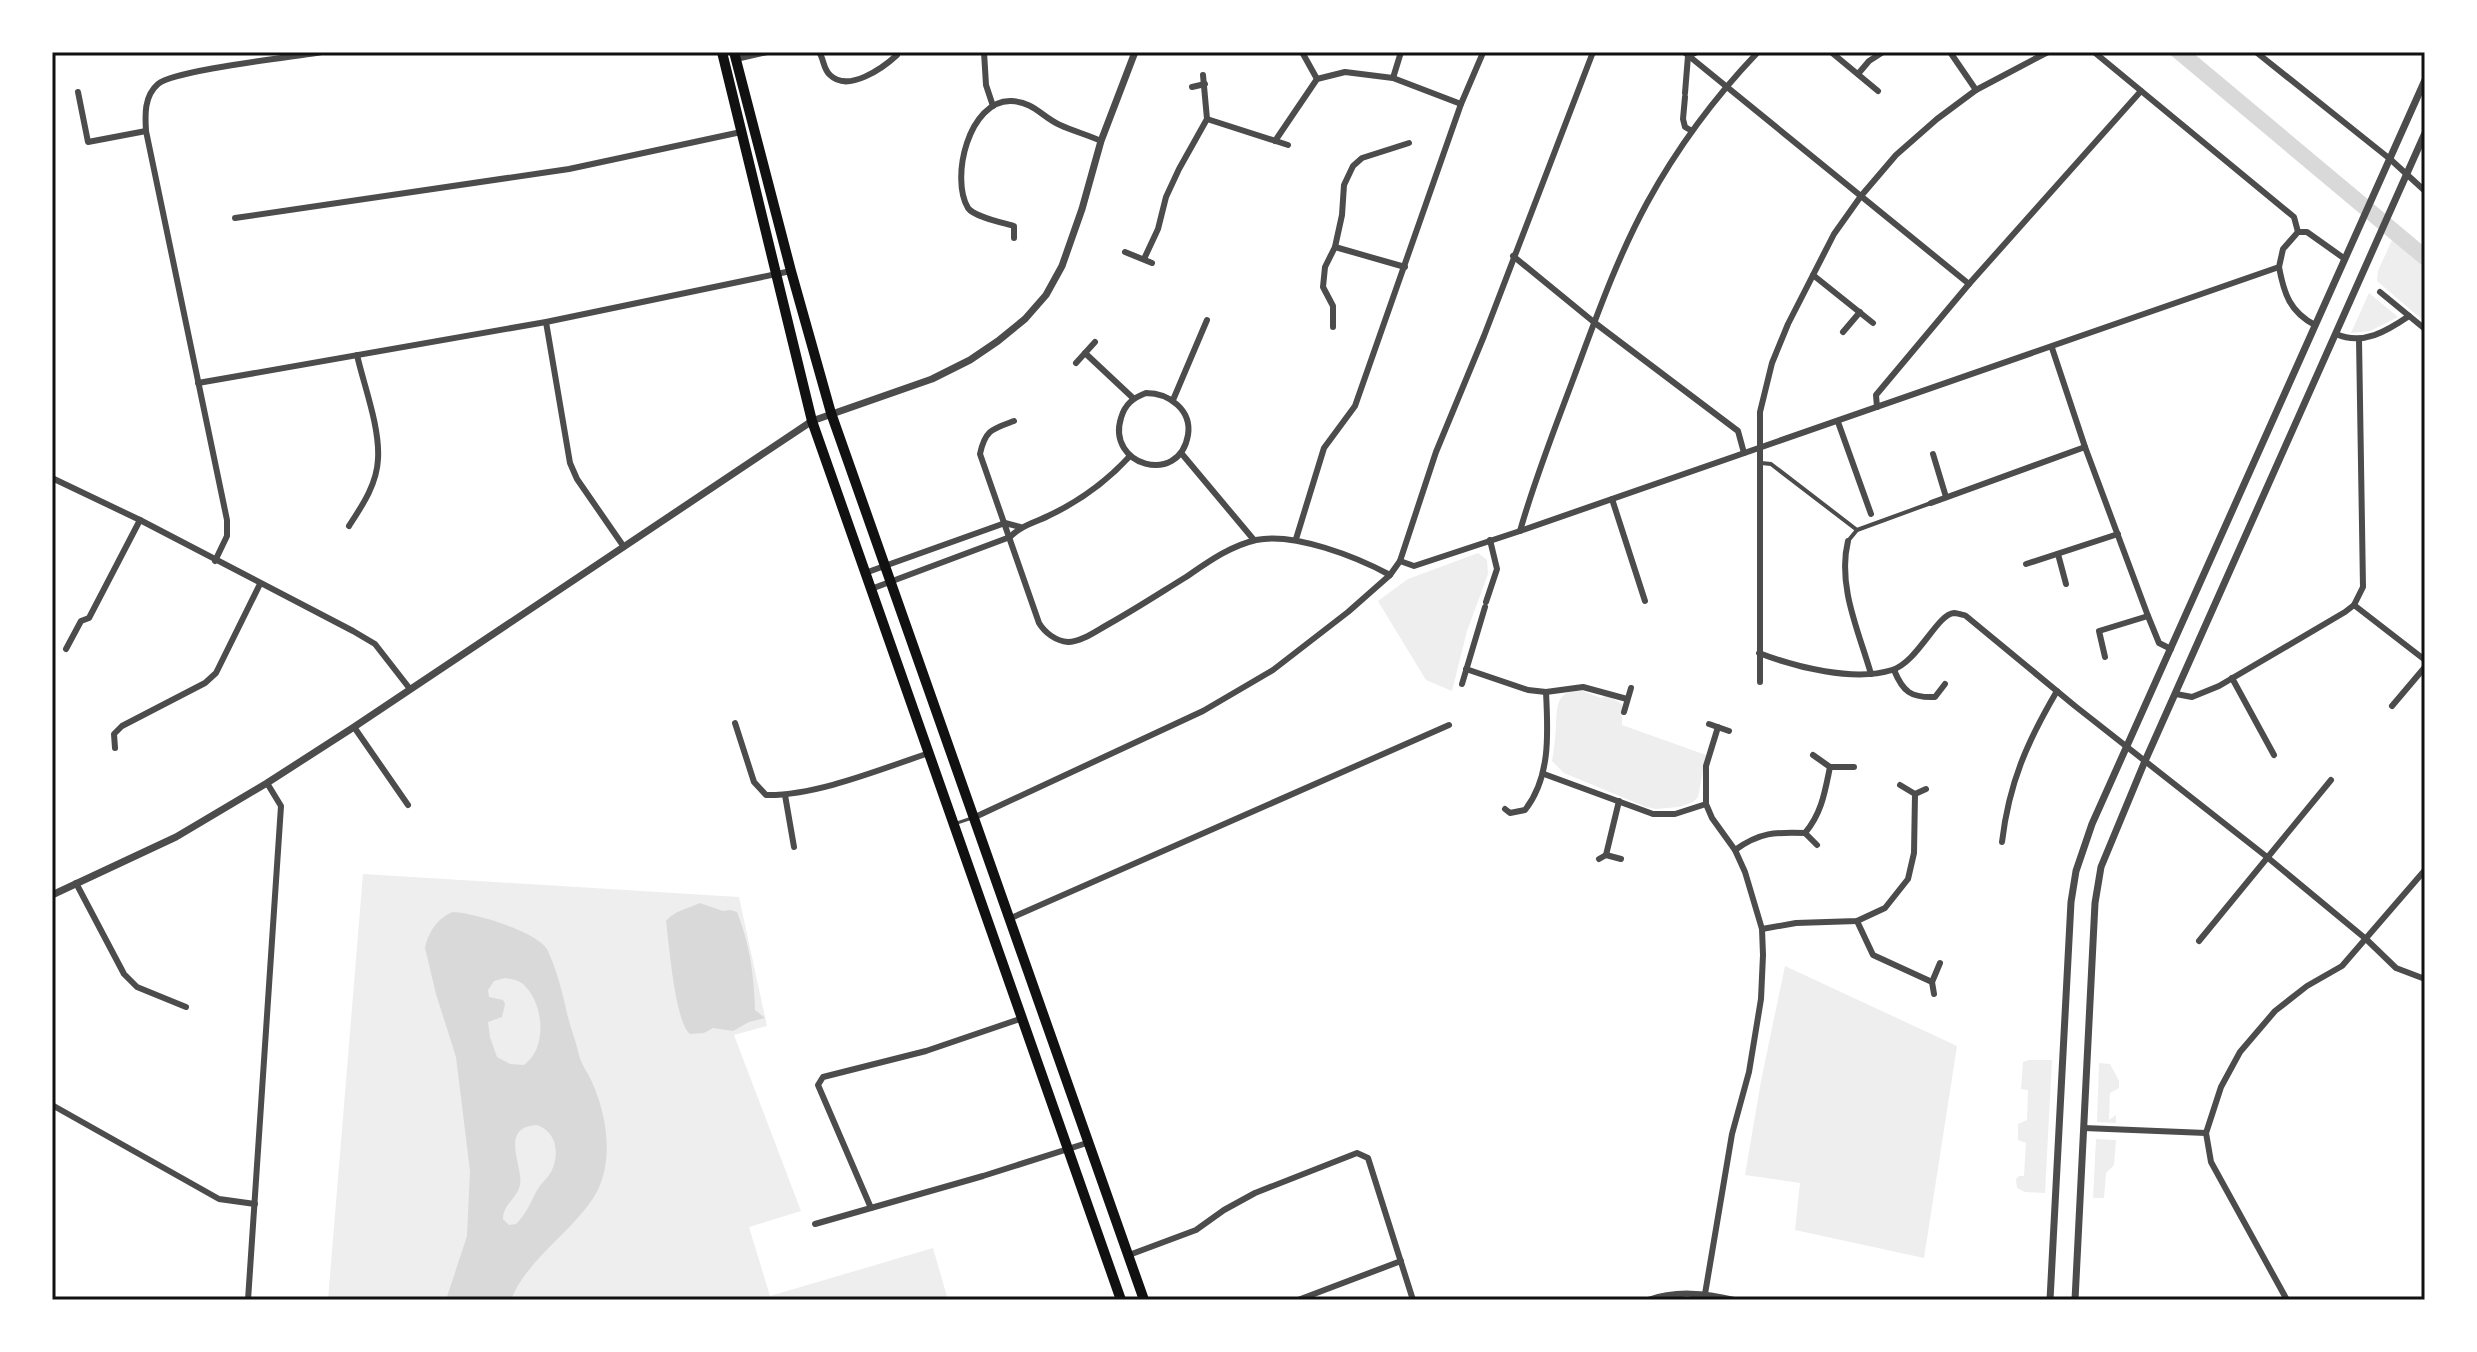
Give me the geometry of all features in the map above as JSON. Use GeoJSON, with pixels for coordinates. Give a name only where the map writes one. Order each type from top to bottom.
{"type":"FeatureCollection","features":[{"type":"Feature","properties":{"kind":"highway"},"geometry":{"type":"LineString","coordinates":[[722,52],[812,421],[1121,1300]]}},
{"type":"Feature","properties":{"kind":"highway"},"geometry":{"type":"LineString","coordinates":[[735,56],[831,413],[1144,1300]]}},
{"type":"Feature","properties":{"kind":"street"},"geometry":{"type":"LineString","coordinates":[[215,561],[227,536],[227,520],[145,114],[152,91],[166,79],[322,52]]}},
{"type":"Feature","properties":{"kind":"street"},"geometry":{"type":"LineString","coordinates":[[735,56],[767,52]]}},
{"type":"Feature","properties":{"kind":"street"},"geometry":{"type":"LineString","coordinates":[[819,52],[826,71],[833,78],[843,80],[873,75],[899,55]]}},
{"type":"Feature","properties":{"kind":"street"},"geometry":{"type":"LineString","coordinates":[[984,52],[986,85],[993,106]]}},
{"type":"Feature","properties":{"kind":"street"},"geometry":{"type":"LineString","coordinates":[[52,895],[176,837],[267,783],[812,421],[932,379],[970,360],[1025,319],[1046,295],[1062,266],[1101,141],[1135,52]]}},
{"type":"Feature","properties":{"kind":"street"},"geometry":{"type":"LineString","coordinates":[[1302,52],[1317,79]]}},
{"type":"Feature","properties":{"kind":"street"},"geometry":{"type":"LineString","coordinates":[[1393,78],[1401,52]]}},
{"type":"Feature","properties":{"kind":"street"},"geometry":{"type":"LineString","coordinates":[[973,818],[1203,711],[1273,670],[1390,575],[1400,561],[1436,452],[1593,52]]}},
{"type":"Feature","properties":{"kind":"street"},"geometry":{"type":"LineString","coordinates":[[1686,54],[1697,52]]}},
{"type":"Feature","properties":{"kind":"street"},"geometry":{"type":"LineString","coordinates":[[1520,531],[1533,487],[1595,323],[1647,203],[1692,131],[1726,86],[1758,52]]}},
{"type":"Feature","properties":{"kind":"street"},"geometry":{"type":"LineString","coordinates":[[1831,52],[1878,91]]}},
{"type":"Feature","properties":{"kind":"street"},"geometry":{"type":"LineString","coordinates":[[1858,74],[1869,61],[1883,52]]}},
{"type":"Feature","properties":{"kind":"street"},"geometry":{"type":"LineString","coordinates":[[1950,52],[1976,90]]}},
{"type":"Feature","properties":{"kind":"street"},"geometry":{"type":"LineString","coordinates":[[1760,682],[1760,412],[1772,363],[1788,324],[1834,234],[1896,155],[1976,90],[2048,52]]}},
{"type":"Feature","properties":{"kind":"street"},"geometry":{"type":"LineString","coordinates":[[2094,52],[2294,217],[2298,232]]}},
{"type":"Feature","properties":{"kind":"street"},"geometry":{"type":"LineString","coordinates":[[2256,52],[2390,159],[2425,191]]}},
{"type":"Feature","properties":{"kind":"street"},"geometry":{"type":"LineString","coordinates":[[1686,54],[1969,284]]}},
{"type":"Feature","properties":{"kind":"street"},"geometry":{"type":"LineString","coordinates":[[1686,54],[1683,119],[1685,127],[1692,131]]}},
{"type":"Feature","properties":{"kind":"street"},"geometry":{"type":"LineString","coordinates":[[1296,539],[1324,448],[1355,406],[1461,104],[1482,55]]}},
{"type":"Feature","properties":{"kind":"street"},"geometry":{"type":"LineString","coordinates":[[1275,141],[1317,79],[1345,72],[1393,78],[1461,104]]}},
{"type":"Feature","properties":{"kind":"street"},"geometry":{"type":"LineString","coordinates":[[1144,259],[1158,229],[1166,197],[1207,119],[1203,75]]}},
{"type":"Feature","properties":{"kind":"street"},"geometry":{"type":"LineString","coordinates":[[2050,1300],[2071,902],[2076,871],[2092,824],[2425,80]]}},
{"type":"Feature","properties":{"kind":"street"},"geometry":{"type":"LineString","coordinates":[[1192,87],[1205,84]]}},
{"type":"Feature","properties":{"kind":"street"},"geometry":{"type":"LineString","coordinates":[[1877,407],[1876,395],[1969,284],[2141,91]]}},
{"type":"Feature","properties":{"kind":"street"},"geometry":{"type":"LineString","coordinates":[[78,92],[88,142],[146,131]]}},
{"type":"Feature","properties":{"kind":"street"},"geometry":{"type":"LineString","coordinates":[[1014,238],[1014,226],[974,214],[968,208],[963,190],[962,161],[968,138],[993,106],[1009,101],[1033,106],[1058,124],[1101,141]]}},
{"type":"Feature","properties":{"kind":"street"},"geometry":{"type":"LineString","coordinates":[[1207,119],[1288,145]]}},
{"type":"Feature","properties":{"kind":"street"},"geometry":{"type":"LineString","coordinates":[[235,218],[569,169],[741,132]]}},
{"type":"Feature","properties":{"kind":"street"},"geometry":{"type":"LineString","coordinates":[[2075,1300],[2095,903],[2101,867],[2145,761],[2425,133]]}},
{"type":"Feature","properties":{"kind":"street"},"geometry":{"type":"LineString","coordinates":[[1333,327],[1333,306],[1323,287],[1325,267],[1335,247],[1342,215],[1344,185],[1353,166],[1362,158],[1409,143]]}},
{"type":"Feature","properties":{"kind":"street"},"geometry":{"type":"LineString","coordinates":[[2315,325],[2302,318],[2283,288],[2279,267],[2283,249],[2298,232],[2307,232],[2345,259]]}},
{"type":"Feature","properties":{"kind":"street"},"geometry":{"type":"LineString","coordinates":[[1335,247],[1405,267]]}},
{"type":"Feature","properties":{"kind":"street"},"geometry":{"type":"LineString","coordinates":[[1125,252],[1152,263]]}},
{"type":"Feature","properties":{"kind":"street"},"geometry":{"type":"LineString","coordinates":[[1513,256],[1595,323],[1738,431],[1744,453]]}},
{"type":"Feature","properties":{"kind":"street"},"geometry":{"type":"LineString","coordinates":[[1400,561],[1414,566],[1520,531],[2279,267]]}},
{"type":"Feature","properties":{"kind":"street"},"geometry":{"type":"LineString","coordinates":[[198,383],[546,322],[791,271]]}},
{"type":"Feature","properties":{"kind":"street"},"geometry":{"type":"LineString","coordinates":[[1813,275],[1873,323]]}},
{"type":"Feature","properties":{"kind":"street"},"geometry":{"type":"LineString","coordinates":[[2380,292],[2425,329]]}},
{"type":"Feature","properties":{"kind":"street"},"geometry":{"type":"LineString","coordinates":[[1843,332],[1860,312]]}},
{"type":"Feature","properties":{"kind":"street"},"geometry":{"type":"LineString","coordinates":[[2336,334],[2359,339],[2385,332],[2409,316]]}},
{"type":"Feature","properties":{"kind":"street"},"geometry":{"type":"LineString","coordinates":[[1173,400],[1207,320]]}},
{"type":"Feature","properties":{"kind":"street"},"geometry":{"type":"LineString","coordinates":[[546,322],[566,447],[577,479],[624,547]]}},
{"type":"Feature","properties":{"kind":"street"},"geometry":{"type":"LineString","coordinates":[[2176,694],[2192,697],[2219,686],[2354,605],[2363,587],[2359,339]]}},
{"type":"Feature","properties":{"kind":"street"},"geometry":{"type":"LineString","coordinates":[[1076,363],[1095,342]]}},
{"type":"Feature","properties":{"kind":"street"},"geometry":{"type":"LineString","coordinates":[[2052,348],[2148,616],[2159,643],[2171,649]]}},
{"type":"Feature","properties":{"kind":"street"},"geometry":{"type":"LineString","coordinates":[[1085,353],[1133,398]]}},
{"type":"Feature","properties":{"kind":"street"},"geometry":{"type":"LineString","coordinates":[[349,526],[365,501],[378,458],[357,355]]}},
{"type":"Feature","properties":{"kind":"street"},"geometry":{"type":"LineString","coordinates":[[1156,393],[1173,400],[1185,414],[1189,429],[1182,454],[1169,463],[1155,465],[1141,463],[1130,456],[1121,443],[1117,429],[1123,412],[1133,398],[1156,393]]}},
{"type":"Feature","properties":{"kind":"street"},"geometry":{"type":"LineString","coordinates":[[1014,421],[1000,422],[991,430],[983,440],[980,454],[1043,630],[1055,639],[1070,642],[1087,636],[1226,551],[1254,540],[1296,539],[1390,575]]}},
{"type":"Feature","properties":{"kind":"street"},"geometry":{"type":"LineString","coordinates":[[1838,422],[1871,514]]}},
{"type":"Feature","properties":{"kind":"street"},"geometry":{"type":"LineString","coordinates":[[1871,674],[1846,586],[1845,556],[1848,541],[1857,530],[2085,447]]}},
{"type":"Feature","properties":{"kind":"street"},"geometry":{"type":"LineString","coordinates":[[1182,454],[1254,540]]}},
{"type":"Feature","properties":{"kind":"street"},"geometry":{"type":"LineString","coordinates":[[1933,454],[1946,497]]}},
{"type":"Feature","properties":{"kind":"street"},"geometry":{"type":"LineString","coordinates":[[871,589],[1010,537],[1020,527],[1050,515],[1092,489],[1130,456]]}},
{"type":"Feature","properties":{"kind":"street"},"geometry":{"type":"LineString","coordinates":[[1758,463],[1771,464],[1857,530]]}},
{"type":"Feature","properties":{"kind":"street"},"geometry":{"type":"LineString","coordinates":[[52,478],[140,520],[375,644],[410,689]]}},
{"type":"Feature","properties":{"kind":"street"},"geometry":{"type":"LineString","coordinates":[[1612,499],[1645,601]]}},
{"type":"Feature","properties":{"kind":"street"},"geometry":{"type":"LineString","coordinates":[[66,649],[81,621],[89,618],[140,520]]}},
{"type":"Feature","properties":{"kind":"street"},"geometry":{"type":"LineString","coordinates":[[865,573],[1005,523],[1020,527]]}},
{"type":"Feature","properties":{"kind":"street"},"geometry":{"type":"LineString","coordinates":[[2026,564],[2118,534]]}},
{"type":"Feature","properties":{"kind":"street"},"geometry":{"type":"LineString","coordinates":[[1462,684],[1497,569],[1490,540]]}},
{"type":"Feature","properties":{"kind":"street"},"geometry":{"type":"LineString","coordinates":[[2058,554],[2066,584]]}},
{"type":"Feature","properties":{"kind":"street"},"geometry":{"type":"LineString","coordinates":[[115,748],[114,734],[122,726],[205,683],[216,673],[260,584]]}},
{"type":"Feature","properties":{"kind":"street"},"geometry":{"type":"LineString","coordinates":[[2354,605],[2425,660]]}},
{"type":"Feature","properties":{"kind":"street"},"geometry":{"type":"LineString","coordinates":[[1759,653],[1802,666],[1871,674],[1894,670],[1911,659],[1945,617],[1955,613],[1966,616],[2267,857],[2366,939],[2396,968],[2425,979]]}},
{"type":"Feature","properties":{"kind":"street"},"geometry":{"type":"LineString","coordinates":[[2105,657],[2099,631],[2148,616]]}},
{"type":"Feature","properties":{"kind":"street"},"geometry":{"type":"LineString","coordinates":[[2392,706],[2425,667]]}},
{"type":"Feature","properties":{"kind":"street"},"geometry":{"type":"LineString","coordinates":[[1466,669],[1508,685],[1546,692],[1583,687],[1627,699]]}},
{"type":"Feature","properties":{"kind":"street"},"geometry":{"type":"LineString","coordinates":[[1894,670],[1901,687],[1922,698],[1935,697],[1945,684]]}},
{"type":"Feature","properties":{"kind":"street"},"geometry":{"type":"LineString","coordinates":[[2232,678],[2274,755]]}},
{"type":"Feature","properties":{"kind":"street"},"geometry":{"type":"LineString","coordinates":[[1624,712],[1631,688]]}},
{"type":"Feature","properties":{"kind":"street"},"geometry":{"type":"LineString","coordinates":[[2002,842],[2008,807],[2026,746],[2057,691]]}},
{"type":"Feature","properties":{"kind":"street"},"geometry":{"type":"LineString","coordinates":[[1505,809],[1510,813],[1525,810],[1544,774],[1546,692]]}},
{"type":"Feature","properties":{"kind":"street"},"geometry":{"type":"LineString","coordinates":[[735,723],[754,782],[766,795],[785,795],[856,777],[929,753]]}},
{"type":"Feature","properties":{"kind":"street"},"geometry":{"type":"LineString","coordinates":[[1709,724],[1729,731]]}},
{"type":"Feature","properties":{"kind":"street"},"geometry":{"type":"LineString","coordinates":[[1011,918],[1449,725]]}},
{"type":"Feature","properties":{"kind":"street"},"geometry":{"type":"LineString","coordinates":[[354,727],[408,805]]}},
{"type":"Feature","properties":{"kind":"street"},"geometry":{"type":"LineString","coordinates":[[1705,1294],[1732,1134],[1749,1072],[1761,999],[1762,929],[1745,872],[1706,804],[1706,766],[1718,727]]}},
{"type":"Feature","properties":{"kind":"street"},"geometry":{"type":"LineString","coordinates":[[1813,755],[1830,767],[1854,767]]}},
{"type":"Feature","properties":{"kind":"street"},"geometry":{"type":"LineString","coordinates":[[1805,833],[1816,821],[1830,767]]}},
{"type":"Feature","properties":{"kind":"street"},"geometry":{"type":"LineString","coordinates":[[1544,774],[1653,814],[1675,814],[1706,804]]}},
{"type":"Feature","properties":{"kind":"street"},"geometry":{"type":"LineString","coordinates":[[2199,941],[2331,780]]}},
{"type":"Feature","properties":{"kind":"street"},"geometry":{"type":"LineString","coordinates":[[248,1300],[281,806],[267,783]]}},
{"type":"Feature","properties":{"kind":"street"},"geometry":{"type":"LineString","coordinates":[[1900,785],[1915,794]]}},
{"type":"Feature","properties":{"kind":"street"},"geometry":{"type":"LineString","coordinates":[[1915,794],[1926,789]]}},
{"type":"Feature","properties":{"kind":"street"},"geometry":{"type":"LineString","coordinates":[[1762,929],[1796,923],[1857,921],[1885,908],[1908,879],[1914,853],[1915,794]]}},
{"type":"Feature","properties":{"kind":"street"},"geometry":{"type":"LineString","coordinates":[[785,795],[794,847]]}},
{"type":"Feature","properties":{"kind":"street"},"geometry":{"type":"LineString","coordinates":[[1619,801],[1602,857],[1621,859]]}},
{"type":"Feature","properties":{"kind":"street"},"geometry":{"type":"LineString","coordinates":[[1518,813],[1519,822]]}},
{"type":"Feature","properties":{"kind":"street"},"geometry":{"type":"LineString","coordinates":[[1735,850],[1752,838],[1774,832],[1805,833],[1817,845]]}},
{"type":"Feature","properties":{"kind":"street"},"geometry":{"type":"LineString","coordinates":[[2287,1300],[2211,1162],[2206,1133],[2221,1087],[2240,1052],[2275,1011],[2307,986],[2342,966],[2425,870]]}},
{"type":"Feature","properties":{"kind":"street"},"geometry":{"type":"LineString","coordinates":[[76,883],[124,974],[137,987],[186,1007]]}},
{"type":"Feature","properties":{"kind":"street"},"geometry":{"type":"LineString","coordinates":[[1857,921],[1873,955],[1932,982]]}},
{"type":"Feature","properties":{"kind":"street"},"geometry":{"type":"LineString","coordinates":[[1934,994],[1932,982],[1940,963]]}},
{"type":"Feature","properties":{"kind":"street"},"geometry":{"type":"LineString","coordinates":[[871,1208],[818,1085],[823,1077],[926,1051],[1023,1018]]}},
{"type":"Feature","properties":{"kind":"street"},"geometry":{"type":"LineString","coordinates":[[52,1105],[219,1199],[255,1204]]}},
{"type":"Feature","properties":{"kind":"street"},"geometry":{"type":"LineString","coordinates":[[2084,1128],[2206,1133]]}},
{"type":"Feature","properties":{"kind":"street"},"geometry":{"type":"LineString","coordinates":[[815,1224],[1090,1142]]}},
{"type":"Feature","properties":{"kind":"street"},"geometry":{"type":"LineString","coordinates":[[1129,1255],[1196,1230],[1255,1193],[1357,1153],[1368,1158],[1413,1300]]}},
{"type":"Feature","properties":{"kind":"street"},"geometry":{"type":"LineString","coordinates":[[1298,1300],[1401,1261]]}},
{"type":"Feature","properties":{"kind":"street"},"geometry":{"type":"LineString","coordinates":[[1648,1300],[1671,1295],[1705,1294],[1734,1300]]}},
{"type":"Feature","properties":{"kind":"lane"},"geometry":{"type":"LineString","coordinates":[[953,825],[973,818]]}},
{"type":"Feature","properties":{"kind":"shaded area"},"geometry":{"type":"Polygon","coordinates":[[[2167,52],[2192,52],[2425,247],[2425,268],[2167,52]]]}},
{"type":"Feature","properties":{"kind":"shaded area"},"geometry":{"type":"Polygon","coordinates":[[[2392,240],[2425,268],[2425,322],[2377,281],[2378,271],[2392,240]]]}},
{"type":"Feature","properties":{"kind":"shaded area"},"geometry":{"type":"Polygon","coordinates":[[[2369,293],[2398,317],[2370,331],[2351,333],[2369,293]]]}},
{"type":"Feature","properties":{"kind":"shaded area"},"geometry":{"type":"Polygon","coordinates":[[[1478,553],[1487,560],[1488,574],[1467,631],[1452,691],[1426,680],[1378,601],[1408,579],[1478,553]]]}},
{"type":"Feature","properties":{"kind":"shaded area"},"geometry":{"type":"Polygon","coordinates":[[[1580,690],[1601,698],[1607,695],[1622,704],[1622,725],[1706,755],[1698,797],[1679,807],[1656,809],[1564,773],[1552,761],[1557,707],[1566,694],[1580,690]]]}},
{"type":"Feature","properties":{"kind":"shaded area"},"geometry":{"type":"Polygon","coordinates":[[[363,874],[739,897],[767,1026],[734,1035],[801,1211],[749,1227],[770,1296],[933,1248],[948,1300],[328,1300],[363,874]]]}},
{"type":"Feature","properties":{"kind":"shaded area"},"geometry":{"type":"Polygon","coordinates":[[[700,903],[737,912],[745,936],[755,1010],[765,1018],[733,1031],[713,1028],[704,1033],[690,1034],[680,1014],[666,921],[700,903]]]}},
{"type":"Feature","properties":{"kind":"shaded area"},"geometry":{"type":"Polygon","coordinates":[[[453,912],[504,924],[530,936],[547,949],[580,1058],[598,1096],[605,1126],[604,1172],[592,1200],[526,1273],[511,1300],[446,1300],[467,1236],[470,1171],[456,1057],[425,948],[434,926],[453,912]],[[505,978],[494,981],[488,990],[489,997],[503,1000],[505,1004],[502,1017],[488,1022],[490,1037],[497,1057],[510,1064],[524,1065],[537,1048],[539,1013],[523,984],[505,978]],[[537,1125],[525,1127],[516,1140],[520,1185],[504,1214],[503,1219],[509,1225],[516,1224],[528,1209],[554,1165],[556,1151],[553,1138],[537,1125]]]}},
{"type":"Feature","properties":{"kind":"shaded area"},"geometry":{"type":"Polygon","coordinates":[[[1785,966],[1957,1046],[1924,1258],[1795,1230],[1800,1183],[1745,1175],[1785,966]]]}},
{"type":"Feature","properties":{"kind":"shaded area"},"geometry":{"type":"Polygon","coordinates":[[[2052,1060],[2045,1193],[2025,1192],[2017,1188],[2016,1179],[2024,1176],[2026,1143],[2018,1140],[2018,1124],[2027,1120],[2028,1090],[2021,1089],[2023,1062],[2052,1060]]]}},
{"type":"Feature","properties":{"kind":"shaded area"},"geometry":{"type":"Polygon","coordinates":[[[2099,1063],[2110,1064],[2119,1081],[2119,1088],[2110,1093],[2109,1120],[2116,1115],[2116,1123],[2097,1122],[2099,1063]]]}},
{"type":"Feature","properties":{"kind":"shaded area"},"geometry":{"type":"Polygon","coordinates":[[[2096,1139],[2116,1140],[2114,1165],[2106,1173],[2104,1198],[2093,1198],[2096,1139]]]}}]}
